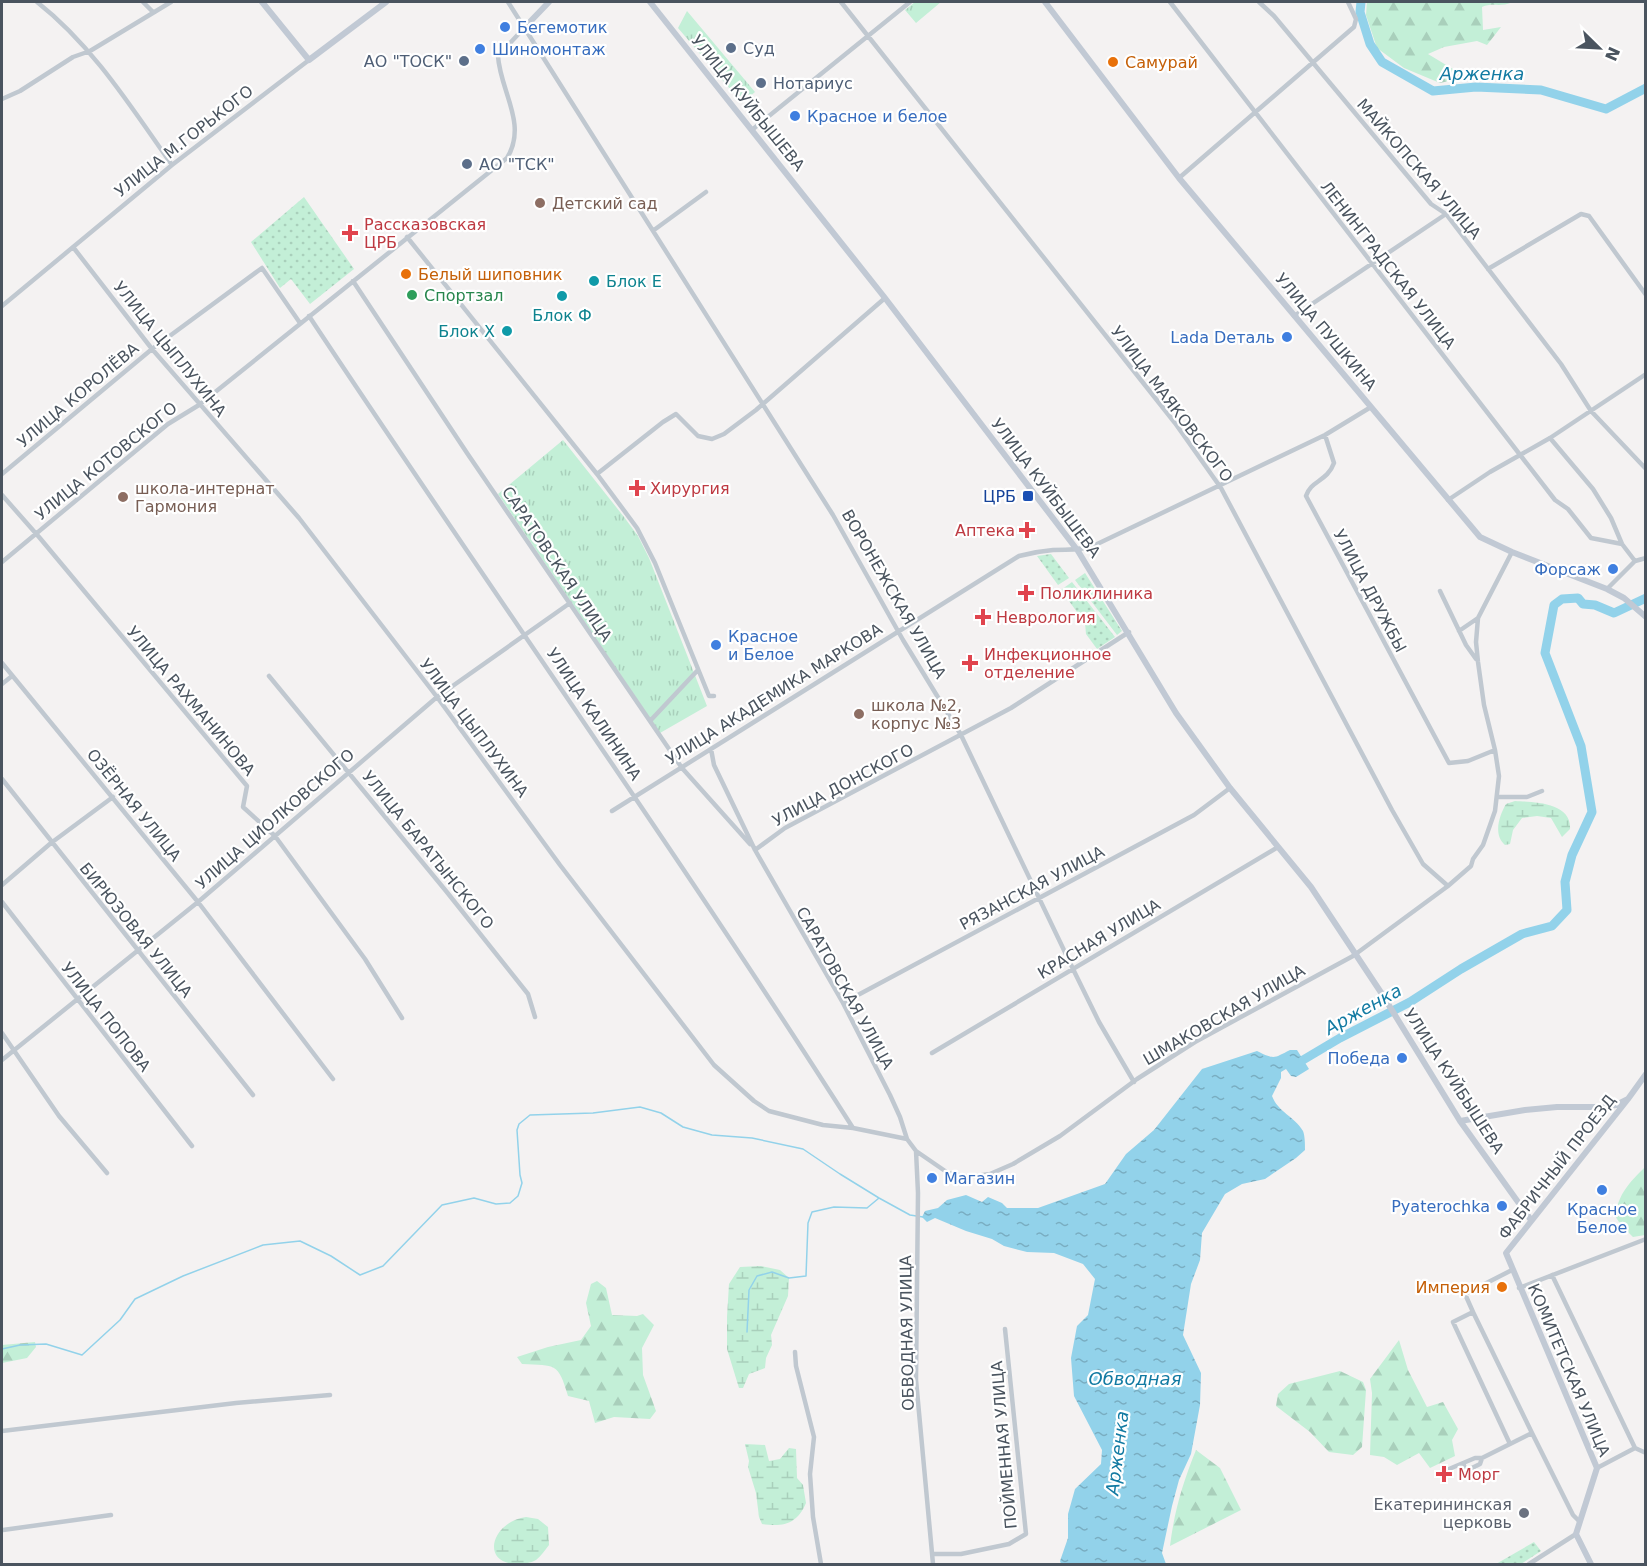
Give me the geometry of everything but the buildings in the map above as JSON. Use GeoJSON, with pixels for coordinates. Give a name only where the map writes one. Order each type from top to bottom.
{"type":"FeatureCollection","features":[{"type":"Feature","properties":{"kind":"street"},"geometry":{"type":"LineString","coordinates":[[37,2],[60,20],[90,51],[172,165]]}},
{"type":"Feature","properties":{"kind":"street"},"geometry":{"type":"LineString","coordinates":[[143,2],[153,12]]}},
{"type":"Feature","properties":{"kind":"street"},"geometry":{"type":"LineString","coordinates":[[2,99],[20,91],[73,57],[90,51],[171,2]]}},
{"type":"Feature","properties":{"kind":"street"},"geometry":{"type":"LineString","coordinates":[[262,2],[309,60]]}},
{"type":"Feature","properties":{"kind":"street","name":"УЛИЦА М.ГОРЬКОГО"},"geometry":{"type":"LineString","coordinates":[[2,306],[172,165],[386,2]]}},
{"type":"Feature","properties":{"kind":"street","name":"ВОРОНЕЖСКАЯ УЛИЦА"},"geometry":{"type":"LineString","coordinates":[[508,2],[833,515],[961,735],[1072,969],[1099,1022],[1134,1082]]}},
{"type":"Feature","properties":{"kind":"street"},"geometry":{"type":"LineString","coordinates":[[525,27],[549,2]]}},
{"type":"Feature","properties":{"kind":"street","name":"УЛИЦА КУЙБЫШЕВА"},"geometry":{"type":"LineString","coordinates":[[650,2],[885,298],[1078,551],[1176,713],[1230,788],[1311,887],[1383,994],[1460,1121],[1531,1220]]}},
{"type":"Feature","properties":{"kind":"street","name":"УЛИЦА МАЯКОВСКОГО"},"geometry":{"type":"LineString","coordinates":[[841,2],[1175,423],[1220,486],[1392,810],[1424,864],[1448,886]]}},
{"type":"Feature","properties":{"kind":"street"},"geometry":{"type":"LineString","coordinates":[[753,129],[910,2]]}},
{"type":"Feature","properties":{"kind":"street","name":"УЛИЦА ПУШКИНА"},"geometry":{"type":"LineString","coordinates":[[1045,2],[1179,178],[1480,537],[1607,589],[1624,598],[1643,615]]}},
{"type":"Feature","properties":{"kind":"street","name":"ЛЕНИНГРАДСКАЯ УЛИЦА"},"geometry":{"type":"LineString","coordinates":[[1170,2],[1555,500],[1568,509],[1591,538],[1622,543]]}},
{"type":"Feature","properties":{"kind":"street","name":"МАЙКОПСКАЯ УЛИЦА"},"geometry":{"type":"LineString","coordinates":[[1259,2],[1274,16],[1431,204],[1446,214],[1561,364],[1591,411],[1646,469]]}},
{"type":"Feature","properties":{"kind":"street"},"geometry":{"type":"LineString","coordinates":[[1179,178],[1354,27],[1356,19],[1348,2]]}},
{"type":"Feature","properties":{"kind":"street","name":"УЛИЦА КОТОВСКОГО"},"geometry":{"type":"LineString","coordinates":[[2,561],[168,424],[199,405],[499,166],[512,150],[515,142],[515,120],[498,56],[525,27]]}},
{"type":"Feature","properties":{"kind":"street"},"geometry":{"type":"LineString","coordinates":[[654,230],[706,192]]}},
{"type":"Feature","properties":{"kind":"street"},"geometry":{"type":"LineString","coordinates":[[1294,316],[1446,214]]}},
{"type":"Feature","properties":{"kind":"street"},"geometry":{"type":"LineString","coordinates":[[1488,269],[1581,214],[1589,216],[1646,295]]}},
{"type":"Feature","properties":{"kind":"street"},"geometry":{"type":"LineString","coordinates":[[407,237],[597,474],[637,528],[648,548],[697,671],[709,696],[714,696]]}},
{"type":"Feature","properties":{"kind":"street","name":"УЛИЦА ЦЫПЛУХИНА"},"geometry":{"type":"LineString","coordinates":[[73,247],[152,350],[298,518],[437,697],[560,865],[714,1065],[754,1101],[769,1111],[824,1125],[853,1128],[908,1139]]}},
{"type":"Feature","properties":{"kind":"street","name":"УЛИЦА КОРОЛЁВА"},"geometry":{"type":"LineString","coordinates":[[2,474],[152,350],[262,268],[300,324]]}},
{"type":"Feature","properties":{"kind":"street","name":"САРАТОВСКАЯ УЛИЦА"},"geometry":{"type":"LineString","coordinates":[[353,281],[467,453],[682,768],[755,850]]}},
{"type":"Feature","properties":{"kind":"street"},"geometry":{"type":"LineString","coordinates":[[597,474],[676,414],[698,436],[712,439],[724,434],[885,298]]}},
{"type":"Feature","properties":{"kind":"street","name":"УЛИЦА КАЛИНИНА"},"geometry":{"type":"LineString","coordinates":[[309,316],[635,796],[853,1128]]}},
{"type":"Feature","properties":{"kind":"street"},"geometry":{"type":"LineString","coordinates":[[1448,500],[1520,454],[1550,438],[1646,374]]}},
{"type":"Feature","properties":{"kind":"street","name":"УЛИЦА АКАДЕМИКА МАРКОВА"},"geometry":{"type":"LineString","coordinates":[[612,811],[1019,556],[1051,550],[1078,551],[1093,546],[1325,435],[1371,407]]}},
{"type":"Feature","properties":{"kind":"street","name":"УЛИЦА ДРУЖБЫ"},"geometry":{"type":"LineString","coordinates":[[1325,435],[1334,463],[1330,474],[1308,488],[1306,496],[1449,763],[1468,761],[1495,750]]}},
{"type":"Feature","properties":{"kind":"street"},"geometry":{"type":"LineString","coordinates":[[1550,438],[1593,489],[1611,518],[1622,543],[1635,561]]}},
{"type":"Feature","properties":{"kind":"street","name":"УЛИЦА РАХМАНИНОВА"},"geometry":{"type":"LineString","coordinates":[[2,495],[247,786],[243,807],[275,836],[365,959],[402,1018]]}},
{"type":"Feature","properties":{"kind":"street","name":"ШМАКОВСКАЯ УЛИЦА"},"geometry":{"type":"LineString","coordinates":[[916,1151],[948,1173],[968,1177],[990,1174],[1013,1164],[1060,1136],[1134,1082],[1195,1042],[1356,954],[1472,866],[1473,859],[1483,845],[1495,811],[1499,776],[1484,705],[1478,662],[1476,642],[1478,618],[1512,552]]}},
{"type":"Feature","properties":{"kind":"street"},"geometry":{"type":"LineString","coordinates":[[1607,589],[1635,561],[1646,558]]}},
{"type":"Feature","properties":{"kind":"street","name":"ШМАКОВСКАЯ УЛИЦА"},"geometry":{"type":"LineString","coordinates":[[1440,591],[1459,631],[1478,662]]}},
{"type":"Feature","properties":{"kind":"street","name":"УЛИЦА ЦИОЛКОВСКОГО"},"geometry":{"type":"LineString","coordinates":[[2,1060],[76,998],[198,902],[437,697],[570,603]]}},
{"type":"Feature","properties":{"kind":"street"},"geometry":{"type":"LineString","coordinates":[[1459,631],[1478,618]]}},
{"type":"Feature","properties":{"kind":"street","name":"УЛИЦА ДОНСКОГО"},"geometry":{"type":"LineString","coordinates":[[755,850],[785,828],[1011,708],[1129,632]]}},
{"type":"Feature","properties":{"kind":"street","name":"ОЗЁРНАЯ УЛИЦА"},"geometry":{"type":"LineString","coordinates":[[2,663],[198,902],[333,1079]]}},
{"type":"Feature","properties":{"kind":"street"},"geometry":{"type":"LineString","coordinates":[[650,721],[697,671]]}},
{"type":"Feature","properties":{"kind":"street"},"geometry":{"type":"LineString","coordinates":[[2,684],[12,676]]}},
{"type":"Feature","properties":{"kind":"street","name":"УЛИЦА БАРАТЫНСКОГО"},"geometry":{"type":"LineString","coordinates":[[269,676],[528,994],[535,1017]]}},
{"type":"Feature","properties":{"kind":"street","name":"САРАТОВСКАЯ УЛИЦА"},"geometry":{"type":"LineString","coordinates":[[711,749],[714,765],[755,850],[843,1004],[900,1117],[908,1139]]}},
{"type":"Feature","properties":{"kind":"street","name":"БИРЮЗОВАЯ УЛИЦА"},"geometry":{"type":"LineString","coordinates":[[2,779],[253,1095]]}},
{"type":"Feature","properties":{"kind":"street","name":"РЯЗАНСКАЯ УЛИЦА"},"geometry":{"type":"LineString","coordinates":[[843,1004],[1194,815],[1230,788]]}},
{"type":"Feature","properties":{"kind":"street"},"geometry":{"type":"LineString","coordinates":[[1497,797],[1527,797],[1542,791]]}},
{"type":"Feature","properties":{"kind":"street"},"geometry":{"type":"LineString","coordinates":[[2,885],[51,843],[113,797]]}},
{"type":"Feature","properties":{"kind":"street","name":"КРАСНАЯ УЛИЦА"},"geometry":{"type":"LineString","coordinates":[[932,1053],[1278,847]]}},
{"type":"Feature","properties":{"kind":"street","name":"УЛИЦА ПОПОВА"},"geometry":{"type":"LineString","coordinates":[[2,902],[192,1146]]}},
{"type":"Feature","properties":{"kind":"street"},"geometry":{"type":"LineString","coordinates":[[2,1033],[58,1116],[108,1173]]}},
{"type":"Feature","properties":{"kind":"street","name":"ФАБРИЧНЫЙ ПРОЕЗД"},"geometry":{"type":"LineString","coordinates":[[1506,1253],[1646,1074]]}},
{"type":"Feature","properties":{"kind":"street","name":"ФАБРИЧНЫЙ ПРОЕЗД"},"geometry":{"type":"LineString","coordinates":[[1460,1121],[1525,1110],[1602,1107],[1616,1105],[1628,1099]]}},
{"type":"Feature","properties":{"kind":"street"},"geometry":{"type":"LineString","coordinates":[[908,1139],[916,1151]]}},
{"type":"Feature","properties":{"kind":"street","name":"ОБВОДНАЯ УЛИЦА"},"geometry":{"type":"LineString","coordinates":[[916,1151],[918,1193],[916,1380],[933,1564]]}},
{"type":"Feature","properties":{"kind":"street"},"geometry":{"type":"LineString","coordinates":[[1520,1288],[1646,1239]]}},
{"type":"Feature","properties":{"kind":"street","name":"КОМИТЕТСКАЯ УЛИЦА"},"geometry":{"type":"LineString","coordinates":[[1506,1253],[1597,1468],[1576,1534]]}},
{"type":"Feature","properties":{"kind":"street"},"geometry":{"type":"LineString","coordinates":[[1512,1270],[1465,1294],[1573,1515],[1579,1521]]}},
{"type":"Feature","properties":{"kind":"street"},"geometry":{"type":"LineString","coordinates":[[1552,1275],[1635,1448],[1646,1453]]}},
{"type":"Feature","properties":{"kind":"street"},"geometry":{"type":"LineString","coordinates":[[1473,1312],[1453,1322],[1510,1444]]}},
{"type":"Feature","properties":{"kind":"street","name":"ПОЙМЕННАЯ УЛИЦА"},"geometry":{"type":"LineString","coordinates":[[932,1554],[961,1554],[1009,1544],[1026,1533],[1005,1329]]}},
{"type":"Feature","properties":{"kind":"street"},"geometry":{"type":"LineString","coordinates":[[795,1352],[796,1366],[814,1437],[810,1474],[813,1517],[821,1564]]}},
{"type":"Feature","properties":{"kind":"street"},"geometry":{"type":"LineString","coordinates":[[2,1431],[236,1403],[330,1395]]}},
{"type":"Feature","properties":{"kind":"street"},"geometry":{"type":"LineString","coordinates":[[1449,1469],[1475,1458],[1482,1458],[1532,1433]]}},
{"type":"Feature","properties":{"kind":"street"},"geometry":{"type":"LineString","coordinates":[[1597,1468],[1635,1448]]}},
{"type":"Feature","properties":{"kind":"street"},"geometry":{"type":"LineString","coordinates":[[1462,1463],[1466,1471],[1480,1464],[1482,1458]]}},
{"type":"Feature","properties":{"kind":"street"},"geometry":{"type":"LineString","coordinates":[[3,1530],[111,1515]]}},
{"type":"Feature","properties":{"kind":"street"},"geometry":{"type":"LineString","coordinates":[[1529,1564],[1576,1534],[1591,1564]]}},
{"type":"Feature","properties":{"kind":"green space"},"geometry":{"type":"Polygon","coordinates":[[[915,2],[941,2],[916,23],[905,10],[915,2]]]}},
{"type":"Feature","properties":{"kind":"green space"},"geometry":{"type":"Polygon","coordinates":[[[1367,2],[1513,2],[1482,7],[1483,30],[1501,27],[1487,45],[1477,41],[1444,47],[1428,54],[1466,77],[1440,83],[1404,68],[1377,48],[1366,15],[1367,2]]]}},
{"type":"Feature","properties":{"kind":"green space"},"geometry":{"type":"Polygon","coordinates":[[[687,11],[755,92],[742,103],[678,28],[687,11]]]}},
{"type":"Feature","properties":{"kind":"green space"},"geometry":{"type":"Polygon","coordinates":[[[304,197],[354,269],[310,304],[291,279],[280,288],[251,242],[304,197]]]}},
{"type":"Feature","properties":{"kind":"green space"},"geometry":{"type":"Polygon","coordinates":[[[563,440],[638,536],[649,558],[707,706],[660,733],[498,494],[563,440]]]}},
{"type":"Feature","properties":{"kind":"green space"},"geometry":{"type":"Polygon","coordinates":[[[1051,554],[1069,578],[1058,585],[1037,556],[1051,554]]]}},
{"type":"Feature","properties":{"kind":"green space"},"geometry":{"type":"Polygon","coordinates":[[[1085,573],[1122,631],[1117,635],[1075,580],[1085,573]]]}},
{"type":"Feature","properties":{"kind":"green space"},"geometry":{"type":"Polygon","coordinates":[[[1072,582],[1115,637],[1097,649],[1086,634],[1085,623],[1061,590],[1072,582]]]}},
{"type":"Feature","properties":{"kind":"green space"},"geometry":{"type":"Polygon","coordinates":[[[1515,801],[1541,803],[1558,809],[1565,813],[1570,829],[1562,837],[1551,818],[1537,816],[1522,818],[1513,830],[1510,844],[1505,845],[1499,836],[1499,820],[1506,804],[1515,801]]]}},
{"type":"Feature","properties":{"kind":"green space"},"geometry":{"type":"Polygon","coordinates":[[[1645,1167],[1645,1235],[1633,1237],[1615,1216],[1619,1201],[1626,1189],[1645,1167]]]}},
{"type":"Feature","properties":{"kind":"green space"},"geometry":{"type":"Polygon","coordinates":[[[761,1266],[780,1270],[789,1278],[788,1296],[771,1335],[772,1345],[766,1358],[765,1368],[749,1374],[743,1388],[739,1388],[727,1349],[729,1284],[740,1267],[761,1266]]]}},
{"type":"Feature","properties":{"kind":"green space"},"geometry":{"type":"Polygon","coordinates":[[[597,1281],[606,1288],[612,1315],[637,1316],[643,1314],[654,1325],[642,1348],[643,1375],[656,1411],[650,1419],[614,1417],[595,1423],[589,1401],[568,1396],[558,1371],[549,1366],[522,1364],[517,1357],[581,1340],[591,1326],[586,1303],[591,1284],[597,1281]]]}},
{"type":"Feature","properties":{"kind":"green space"},"geometry":{"type":"Polygon","coordinates":[[[1399,1340],[1408,1370],[1427,1407],[1443,1402],[1458,1429],[1452,1440],[1455,1456],[1430,1468],[1419,1453],[1397,1465],[1384,1457],[1370,1455],[1372,1393],[1370,1379],[1399,1340]]]}},
{"type":"Feature","properties":{"kind":"green space"},"geometry":{"type":"Polygon","coordinates":[[[35,1342],[36,1347],[27,1358],[2,1363],[2,1345],[35,1342]]]}},
{"type":"Feature","properties":{"kind":"green space"},"geometry":{"type":"Polygon","coordinates":[[[1340,1371],[1363,1382],[1366,1390],[1362,1447],[1353,1455],[1329,1452],[1310,1432],[1276,1406],[1278,1394],[1289,1384],[1340,1371]]]}},
{"type":"Feature","properties":{"kind":"green space"},"geometry":{"type":"Polygon","coordinates":[[[745,1444],[765,1445],[769,1461],[780,1459],[789,1448],[796,1449],[797,1478],[803,1485],[806,1503],[794,1520],[777,1525],[762,1524],[748,1467],[745,1444]]]}},
{"type":"Feature","properties":{"kind":"green space"},"geometry":{"type":"Polygon","coordinates":[[[1196,1450],[1220,1468],[1241,1510],[1170,1546],[1180,1497],[1196,1450]]]}},
{"type":"Feature","properties":{"kind":"green space"},"geometry":{"type":"Polygon","coordinates":[[[526,1517],[538,1519],[548,1527],[549,1545],[534,1561],[519,1564],[505,1562],[494,1550],[494,1542],[505,1526],[514,1520],[526,1517]]]}},
{"type":"Feature","properties":{"kind":"green space"},"geometry":{"type":"Polygon","coordinates":[[[1534,1542],[1541,1551],[1521,1564],[1496,1564],[1534,1542]]]}},
{"type":"Feature","properties":{"kind":"water","name":"Обводная"},"geometry":{"type":"Polygon","coordinates":[[[1290,1050],[1297,1050],[1309,1069],[1296,1077],[1291,1076],[1286,1069],[1281,1072],[1281,1078],[1272,1096],[1278,1106],[1303,1131],[1305,1150],[1265,1179],[1242,1184],[1225,1194],[1202,1233],[1200,1260],[1191,1284],[1183,1335],[1201,1373],[1200,1405],[1191,1454],[1179,1480],[1172,1506],[1162,1553],[1166,1564],[1061,1564],[1068,1538],[1068,1514],[1075,1489],[1101,1464],[1102,1450],[1074,1396],[1071,1358],[1077,1326],[1088,1315],[1095,1279],[1083,1264],[1054,1253],[1027,1252],[1004,1246],[992,1239],[935,1218],[927,1222],[922,1217],[925,1211],[938,1208],[947,1200],[966,1195],[982,1202],[988,1197],[1002,1203],[1007,1208],[1038,1208],[1105,1184],[1126,1154],[1154,1130],[1202,1069],[1257,1051],[1274,1057],[1290,1050]]]}},
{"type":"Feature","properties":{"kind":"waterway","name":"Арженка"},"geometry":{"type":"LineString","coordinates":[[1361,2],[1360,12],[1370,44],[1382,62],[1433,91],[1476,87],[1541,90],[1606,109],[1646,88]]}},
{"type":"Feature","properties":{"kind":"waterway","name":"Арженка"},"geometry":{"type":"LineString","coordinates":[[1303,1060],[1410,1002],[1522,934],[1552,926],[1567,910],[1565,882],[1572,855],[1592,812],[1581,746],[1545,653],[1554,605],[1562,599],[1578,598],[1583,604],[1595,605],[1614,613],[1646,598]]}},
{"type":"Feature","properties":{"kind":"waterway"},"geometry":{"type":"LineString","coordinates":[[2,1349],[20,1345],[46,1344],[82,1355],[120,1320],[135,1299],[183,1276],[263,1245],[300,1241],[331,1256],[360,1275],[383,1266],[442,1205],[474,1198],[496,1204],[510,1203],[518,1196],[522,1183],[517,1130],[519,1124],[530,1115],[593,1113],[640,1107],[661,1113],[683,1127],[712,1135],[752,1138],[803,1149],[879,1198],[910,1215],[923,1217]]}},
{"type":"Feature","properties":{"kind":"waterway"},"geometry":{"type":"LineString","coordinates":[[747,1332],[749,1290],[757,1276],[772,1272],[789,1278],[806,1276],[808,1223],[812,1212],[834,1207],[867,1208],[879,1198]]}},
{"type":"Feature","properties":{"kind":"place","name":"Бегемотик"},"geometry":{"type":"Point","coordinates":[505,27]}},
{"type":"Feature","properties":{"kind":"place","name":"Суд"},"geometry":{"type":"Point","coordinates":[731,48]}},
{"type":"Feature","properties":{"kind":"place","name":"Шиномонтаж"},"geometry":{"type":"Point","coordinates":[480,49]}},
{"type":"Feature","properties":{"kind":"place","name":"АО \"ТОСК\""},"geometry":{"type":"Point","coordinates":[464,61]}},
{"type":"Feature","properties":{"kind":"place","name":"Самурай"},"geometry":{"type":"Point","coordinates":[1113,62]}},
{"type":"Feature","properties":{"kind":"place","name":"Нотариус"},"geometry":{"type":"Point","coordinates":[761,83]}},
{"type":"Feature","properties":{"kind":"place","name":"Красное и белое"},"geometry":{"type":"Point","coordinates":[795,116]}},
{"type":"Feature","properties":{"kind":"place","name":"АО \"ТСК\""},"geometry":{"type":"Point","coordinates":[467,164]}},
{"type":"Feature","properties":{"kind":"place","name":"Детский сад"},"geometry":{"type":"Point","coordinates":[540,203]}},
{"type":"Feature","properties":{"kind":"place","name":"Рассказовская ЦРБ"},"geometry":{"type":"Point","coordinates":[350,233]}},
{"type":"Feature","properties":{"kind":"place","name":"Белый шиповник"},"geometry":{"type":"Point","coordinates":[406,274]}},
{"type":"Feature","properties":{"kind":"place","name":"Блок Е"},"geometry":{"type":"Point","coordinates":[594,281]}},
{"type":"Feature","properties":{"kind":"place","name":"Спортзал"},"geometry":{"type":"Point","coordinates":[412,295]}},
{"type":"Feature","properties":{"kind":"place","name":"Блок Ф"},"geometry":{"type":"Point","coordinates":[562,296]}},
{"type":"Feature","properties":{"kind":"place","name":"Блок Х"},"geometry":{"type":"Point","coordinates":[507,331]}},
{"type":"Feature","properties":{"kind":"place","name":"Lada Dеталь"},"geometry":{"type":"Point","coordinates":[1287,337]}},
{"type":"Feature","properties":{"kind":"place","name":"Хирургия"},"geometry":{"type":"Point","coordinates":[637,488]}},
{"type":"Feature","properties":{"kind":"place","name":"ЦРБ"},"geometry":{"type":"Point","coordinates":[1028,496]}},
{"type":"Feature","properties":{"kind":"place","name":"школа-интернат Гармония"},"geometry":{"type":"Point","coordinates":[123,497]}},
{"type":"Feature","properties":{"kind":"place","name":"Аптека"},"geometry":{"type":"Point","coordinates":[1027,530]}},
{"type":"Feature","properties":{"kind":"place","name":"Форсаж"},"geometry":{"type":"Point","coordinates":[1613,569]}},
{"type":"Feature","properties":{"kind":"place","name":"Поликлиника"},"geometry":{"type":"Point","coordinates":[1026,593]}},
{"type":"Feature","properties":{"kind":"place","name":"Неврология"},"geometry":{"type":"Point","coordinates":[983,617]}},
{"type":"Feature","properties":{"kind":"place","name":"Красное и Белое"},"geometry":{"type":"Point","coordinates":[716,645]}},
{"type":"Feature","properties":{"kind":"place","name":"Инфекционное отделение"},"geometry":{"type":"Point","coordinates":[970,663]}},
{"type":"Feature","properties":{"kind":"place","name":"школа №2, корпус №3"},"geometry":{"type":"Point","coordinates":[859,714]}},
{"type":"Feature","properties":{"kind":"place","name":"Победа"},"geometry":{"type":"Point","coordinates":[1402,1058]}},
{"type":"Feature","properties":{"kind":"place","name":"Магазин"},"geometry":{"type":"Point","coordinates":[932,1178]}},
{"type":"Feature","properties":{"kind":"place","name":"Красное Белое"},"geometry":{"type":"Point","coordinates":[1602,1190]}},
{"type":"Feature","properties":{"kind":"place","name":"Pyaterochka"},"geometry":{"type":"Point","coordinates":[1502,1206]}},
{"type":"Feature","properties":{"kind":"place","name":"Империя"},"geometry":{"type":"Point","coordinates":[1502,1287]}},
{"type":"Feature","properties":{"kind":"place","name":"Морг"},"geometry":{"type":"Point","coordinates":[1444,1474]}},
{"type":"Feature","properties":{"kind":"place","name":"Екатерининская церковь"},"geometry":{"type":"Point","coordinates":[1524,1513]}}]}
